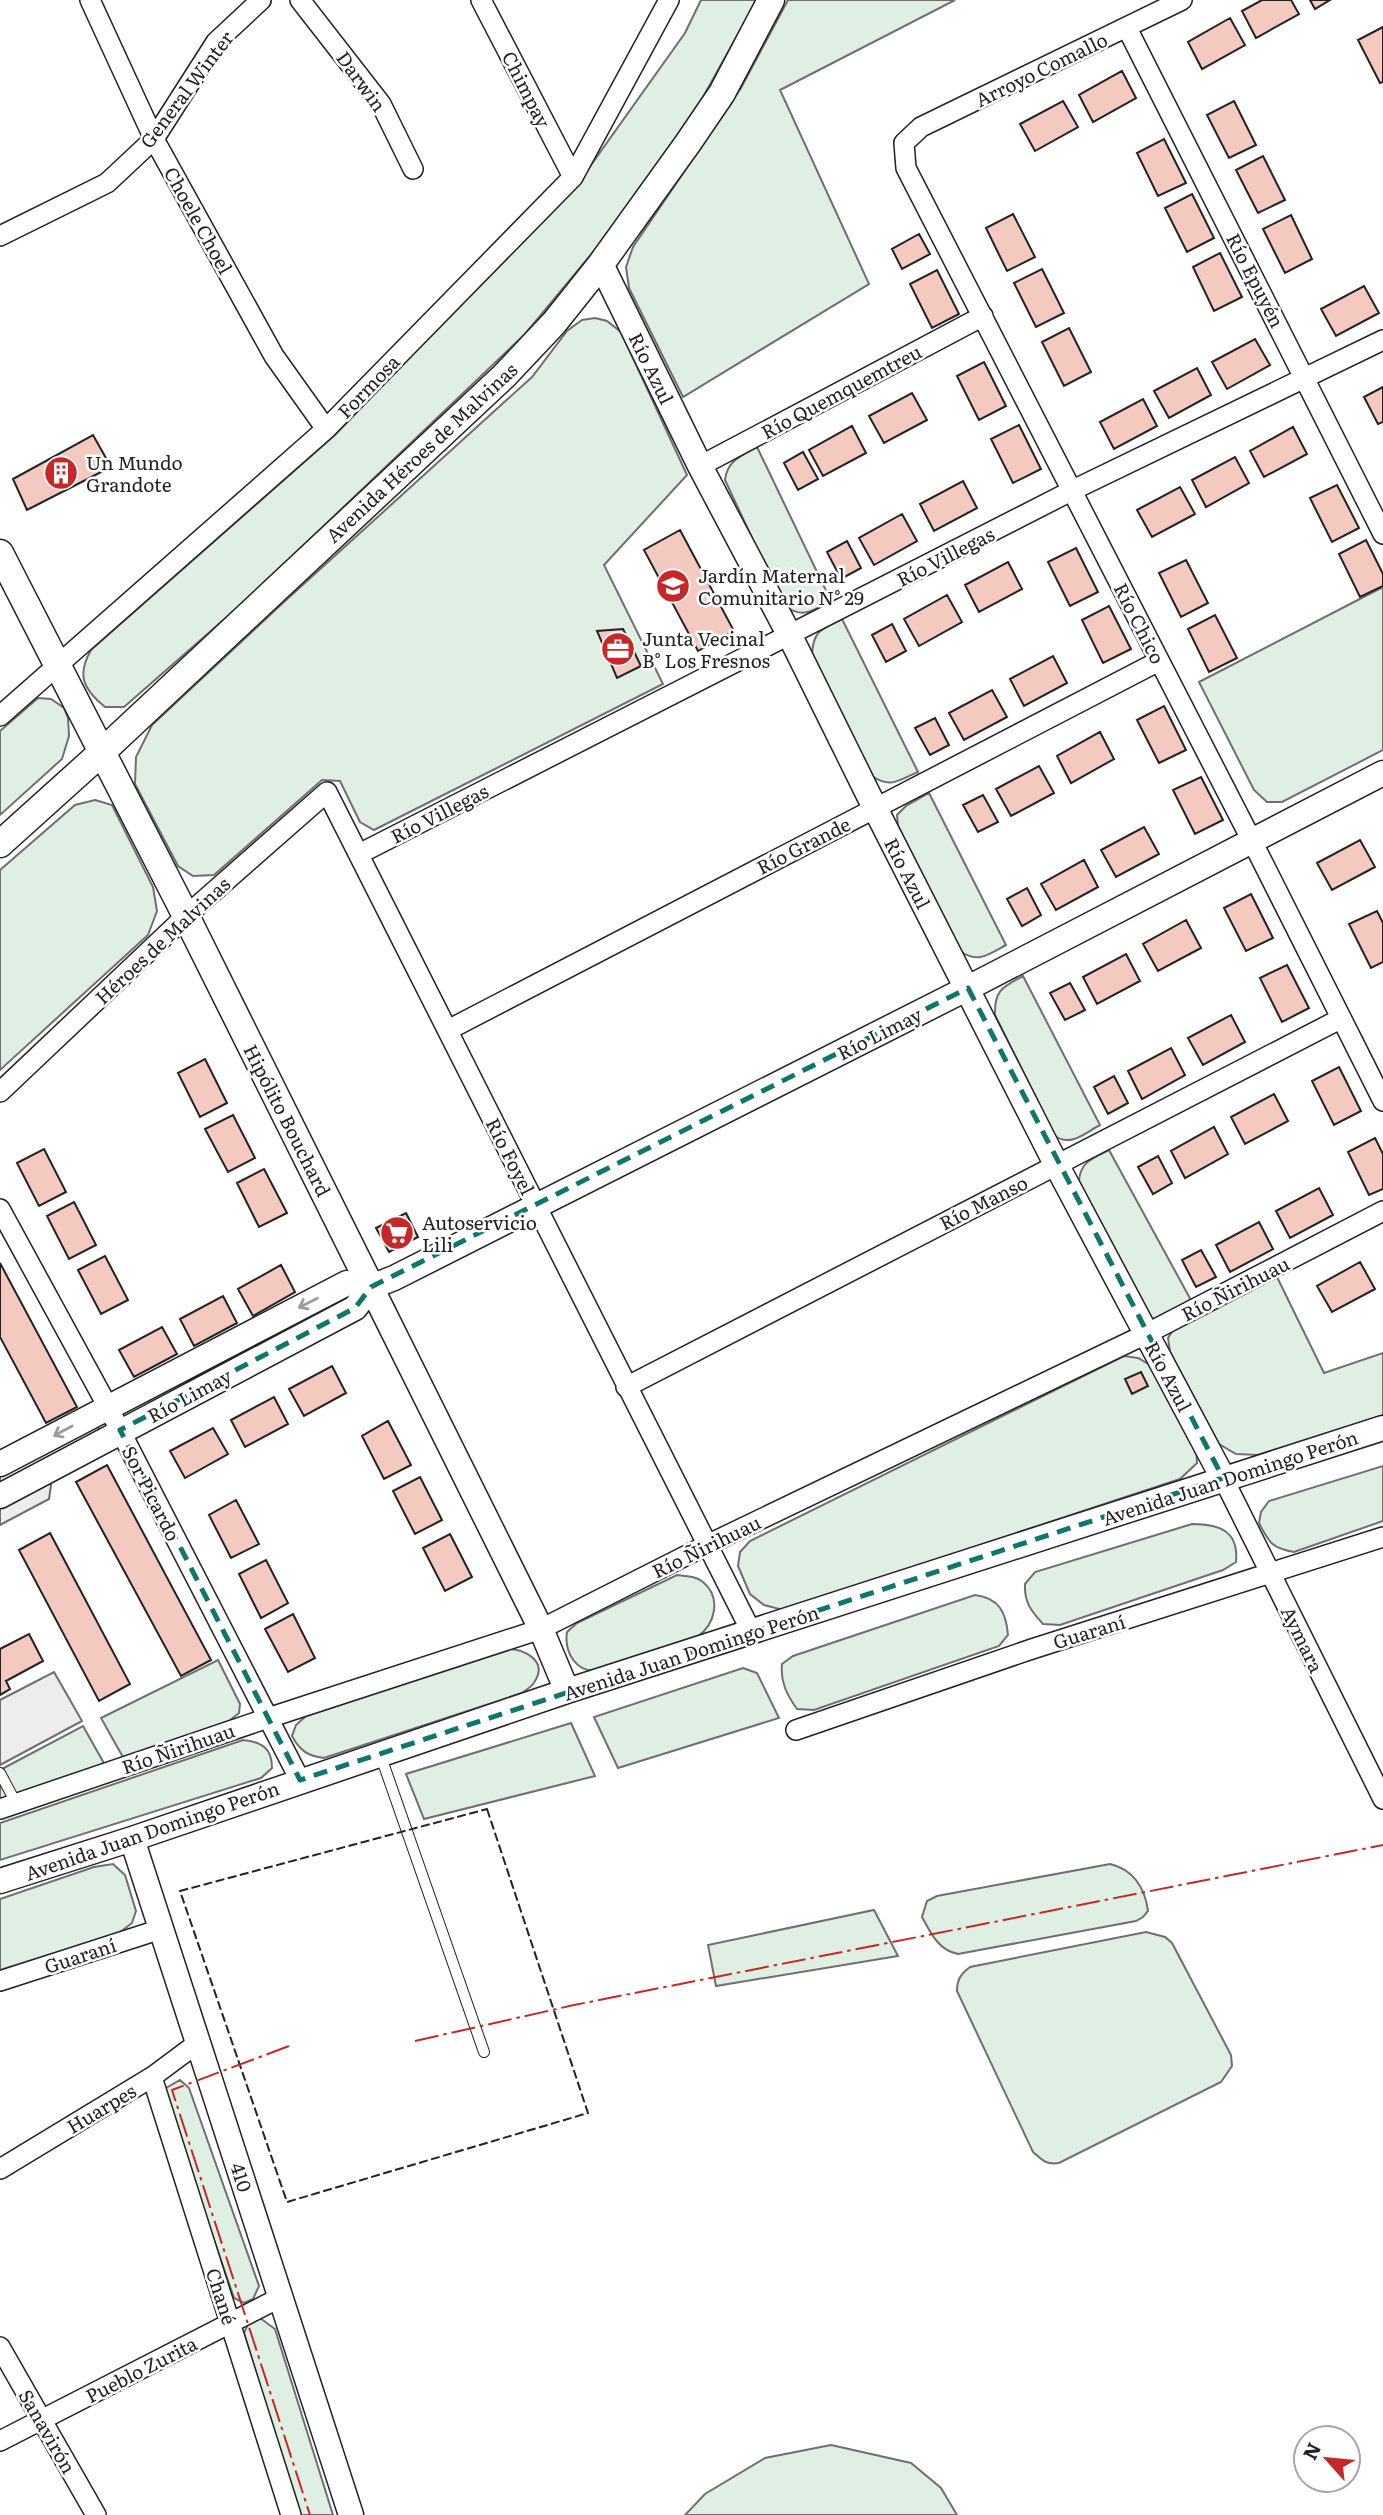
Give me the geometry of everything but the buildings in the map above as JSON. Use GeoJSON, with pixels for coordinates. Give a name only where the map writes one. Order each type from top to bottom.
{"type":"FeatureCollection","features":[{"type":"Feature","properties":{"kind":"main road","name":"Avenida Héroes de Malvinas"},"geometry":{"type":"LineString","coordinates":[[0,844],[504,376],[554,323],[601,264],[722,93],[771,0]]}},
{"type":"Feature","properties":{"kind":"main road","name":"Hipólito Bouchard"},"geometry":{"type":"LineString","coordinates":[[0,553],[186,916],[371,1287]]}},
{"type":"Feature","properties":{"kind":"street","name":"Choele Choel"},"geometry":{"type":"LineString","coordinates":[[90,0],[154,139],[274,356],[326,429]]}},
{"type":"Feature","properties":{"kind":"street","name":"General Winter"},"geometry":{"type":"LineString","coordinates":[[0,236],[107,183],[154,139],[216,42],[261,0]]}},
{"type":"Feature","properties":{"kind":"street","name":"Darwin"},"geometry":{"type":"LineString","coordinates":[[300,0],[382,104],[413,169]]}},
{"type":"Feature","properties":{"kind":"street","name":"Chimpay"},"geometry":{"type":"LineString","coordinates":[[481,0],[573,177]]}},
{"type":"Feature","properties":{"kind":"street","name":"Formosa"},"geometry":{"type":"LineString","coordinates":[[0,716],[326,429],[573,177],[669,0]]}},
{"type":"Feature","properties":{"kind":"street","name":"Arroyo Comallo"},"geometry":{"type":"LineString","coordinates":[[904,143],[921,127],[1182,0]]}},
{"type":"Feature","properties":{"kind":"street","name":"Río Epuyén"},"geometry":{"type":"LineString","coordinates":[[1127,28],[1383,534]]}},
{"type":"Feature","properties":{"kind":"street","name":"Río Chico"},"geometry":{"type":"LineString","coordinates":[[904,143],[906,168],[1073,490],[1383,1101]]}},
{"type":"Feature","properties":{"kind":"street","name":"Río Azul"},"geometry":{"type":"LineString","coordinates":[[601,264],[700,466],[790,636],[1056,1164],[1223,1478]]}},
{"type":"Feature","properties":{"kind":"street","name":"Río Quemquemtreu"},"geometry":{"type":"LineString","coordinates":[[700,466],[983,316]]}},
{"type":"Feature","properties":{"kind":"street","name":"Río Villegas"},"geometry":{"type":"LineString","coordinates":[[359,854],[1073,490],[1383,340]]}},
{"type":"Feature","properties":{"kind":"street","name":"Río Grande"},"geometry":{"type":"LineString","coordinates":[[448,1030],[1159,661]]}},
{"type":"Feature","properties":{"kind":"street","name":"Río Limay"},"geometry":{"type":"LineString","coordinates":[[0,1464],[347,1283],[371,1287],[394,1278],[968,988],[1383,773]]}},
{"type":"Feature","properties":{"kind":"street","name":"Río Foyel"},"geometry":{"type":"LineString","coordinates":[[327,792],[752,1633]]}},
{"type":"Feature","properties":{"kind":"street","name":"Héroes de Malvinas"},"geometry":{"type":"LineString","coordinates":[[0,1093],[186,916],[327,792]]}},
{"type":"Feature","properties":{"kind":"street","name":"Río Manso"},"geometry":{"type":"LineString","coordinates":[[626,1387],[1340,1018]]}},
{"type":"Feature","properties":{"kind":"street","name":"Sor Picardo"},"geometry":{"type":"LineString","coordinates":[[0,1209],[108,1407],[300,1780]]}},
{"type":"Feature","properties":{"kind":"street","name":"Río Ñirihuau"},"geometry":{"type":"LineString","coordinates":[[8,1806],[541,1629],[707,1545],[1146,1334],[1383,1211]]}},
{"type":"Feature","properties":{"kind":"street","name":"Río Limay"},"geometry":{"type":"LineString","coordinates":[[0,1496],[120,1430],[355,1308],[371,1287]]}},
{"type":"Feature","properties":{"kind":"street","name":"Hipólito Bouchard"},"geometry":{"type":"LineString","coordinates":[[371,1287],[541,1629],[567,1691]]}},
{"type":"Feature","properties":{"kind":"street","name":"Avenida Juan Domingo Perón"},"geometry":{"type":"LineString","coordinates":[[0,1881],[132,1839],[567,1691],[1383,1428]]}},
{"type":"Feature","properties":{"kind":"street","name":"Aymara"},"geometry":{"type":"LineString","coordinates":[[1223,1478],[1378,1780],[1383,1799]]}},
{"type":"Feature","properties":{"kind":"street","name":"Guaraní"},"geometry":{"type":"LineString","coordinates":[[796,1730],[1032,1648],[1383,1537]]}},
{"type":"Feature","properties":{"kind":"street","name":"410"},"geometry":{"type":"LineString","coordinates":[[132,1839],[351,2515]]}},
{"type":"Feature","properties":{"kind":"street","name":"Guaraní"},"geometry":{"type":"LineString","coordinates":[[0,1981],[160,1929]]}},
{"type":"Feature","properties":{"kind":"street","name":"Huarpes"},"geometry":{"type":"LineString","coordinates":[[0,2169],[152,2077],[199,2042]]}},
{"type":"Feature","properties":{"kind":"street","name":"Chané"},"geometry":{"type":"LineString","coordinates":[[152,2077],[291,2515]]}},
{"type":"Feature","properties":{"kind":"street","name":"Pueblo Zurita"},"geometry":{"type":"LineString","coordinates":[[0,2441],[281,2297]]}},
{"type":"Feature","properties":{"kind":"street","name":"Sanavirón"},"geometry":{"type":"LineString","coordinates":[[0,2347],[96,2515]]}},
{"type":"Feature","properties":{"kind":"lane"},"geometry":{"type":"LineString","coordinates":[[380,1754],[484,2052]]}},
{"type":"Feature","properties":{"kind":"lane"},"geometry":{"type":"LineString","coordinates":[[0,1773],[8,1806]]}},
{"type":"Feature","properties":{"kind":"highlighted area"},"geometry":{"type":"Polygon","coordinates":[[[968,988],[1223,1478],[300,1780],[120,1430],[355,1308],[371,1287],[968,988]]]}},
{"type":"Feature","properties":{"kind":"green space"},"geometry":{"type":"Polygon","coordinates":[[[701,0],[757,0],[703,97],[660,164],[613,228],[525,334],[244,602],[124,707],[105,707],[92,695],[84,682],[84,667],[91,650],[335,435],[581,179],[685,33],[701,0]]]}},
{"type":"Feature","properties":{"kind":"green space"},"geometry":{"type":"Polygon","coordinates":[[[788,0],[955,0],[780,90],[869,284],[683,397],[629,288],[626,267],[633,247],[741,88],[788,0]]]}},
{"type":"Feature","properties":{"kind":"green space"},"geometry":{"type":"Polygon","coordinates":[[[595,318],[607,321],[621,332],[687,475],[604,565],[663,684],[374,830],[360,822],[340,781],[322,780],[214,875],[193,876],[178,866],[135,784],[136,757],[152,725],[532,377],[567,331],[582,320],[595,318]]]}},
{"type":"Feature","properties":{"kind":"green space"},"geometry":{"type":"Polygon","coordinates":[[[757,447],[831,601],[808,612],[797,612],[784,606],[725,480],[732,464],[740,456],[757,447]]]}},
{"type":"Feature","properties":{"kind":"green space"},"geometry":{"type":"Polygon","coordinates":[[[1383,587],[1383,750],[1282,802],[1267,802],[1254,790],[1199,682],[1383,587]]]}},
{"type":"Feature","properties":{"kind":"green space"},"geometry":{"type":"Polygon","coordinates":[[[842,619],[918,772],[900,780],[890,783],[872,776],[812,655],[814,640],[820,631],[842,619]]]}},
{"type":"Feature","properties":{"kind":"green space"},"geometry":{"type":"Polygon","coordinates":[[[38,698],[51,699],[64,708],[68,718],[69,736],[62,759],[0,815],[0,731],[38,698]]]}},
{"type":"Feature","properties":{"kind":"green space"},"geometry":{"type":"Polygon","coordinates":[[[929,793],[1006,945],[989,954],[972,957],[960,951],[898,826],[897,815],[906,806],[929,793]]]}},
{"type":"Feature","properties":{"kind":"green space"},"geometry":{"type":"Polygon","coordinates":[[[95,800],[112,805],[153,887],[157,911],[148,935],[0,1070],[0,870],[75,805],[95,800]]]}},
{"type":"Feature","properties":{"kind":"green space"},"geometry":{"type":"Polygon","coordinates":[[[1023,976],[1100,1125],[1072,1139],[1055,1136],[995,1015],[996,1000],[1001,990],[1023,976]]]}},
{"type":"Feature","properties":{"kind":"green space"},"geometry":{"type":"Polygon","coordinates":[[[1109,1150],[1192,1302],[1164,1317],[1152,1319],[1079,1181],[1085,1165],[1109,1150]]]}},
{"type":"Feature","properties":{"kind":"green space"},"geometry":{"type":"Polygon","coordinates":[[[1276,1275],[1324,1373],[1383,1353],[1383,1415],[1258,1455],[1236,1454],[1219,1444],[1170,1352],[1168,1338],[1175,1327],[1276,1275]]]}},
{"type":"Feature","properties":{"kind":"green space"},"geometry":{"type":"Polygon","coordinates":[[[1124,1356],[1138,1358],[1150,1365],[1196,1447],[1197,1463],[1180,1479],[783,1610],[764,1605],[750,1594],[738,1566],[740,1552],[750,1541],[1124,1356]]]}},
{"type":"Feature","properties":{"kind":"green space"},"geometry":{"type":"Polygon","coordinates":[[[98,1425],[99,1433],[0,1487],[0,1473],[98,1425]]]}},
{"type":"Feature","properties":{"kind":"green space"},"geometry":{"type":"Polygon","coordinates":[[[1383,1466],[1383,1521],[1294,1552],[1280,1548],[1265,1535],[1259,1523],[1261,1512],[1269,1501],[1383,1466]]]}},
{"type":"Feature","properties":{"kind":"green space"},"geometry":{"type":"Polygon","coordinates":[[[1192,1524],[1210,1525],[1225,1531],[1234,1543],[1236,1562],[1223,1570],[1060,1625],[1043,1624],[1029,1606],[1025,1584],[1035,1572],[1192,1524]]]}},
{"type":"Feature","properties":{"kind":"green space"},"geometry":{"type":"Polygon","coordinates":[[[677,1575],[700,1580],[713,1596],[712,1619],[697,1637],[605,1669],[584,1669],[573,1660],[568,1647],[567,1632],[577,1623],[677,1575]]]}},
{"type":"Feature","properties":{"kind":"green space"},"geometry":{"type":"Polygon","coordinates":[[[975,1595],[990,1599],[1003,1613],[1008,1635],[999,1646],[814,1710],[797,1709],[790,1699],[783,1682],[782,1664],[793,1656],[975,1595]]]}},
{"type":"Feature","properties":{"kind":"green space"},"geometry":{"type":"Polygon","coordinates":[[[507,1649],[532,1657],[538,1667],[534,1683],[522,1693],[324,1758],[305,1752],[292,1736],[296,1725],[306,1716],[507,1649]]]}},
{"type":"Feature","properties":{"kind":"green space"},"geometry":{"type":"Polygon","coordinates":[[[218,1660],[240,1704],[239,1713],[229,1721],[124,1759],[101,1718],[218,1660]]]}},
{"type":"Feature","properties":{"kind":"green space"},"geometry":{"type":"Polygon","coordinates":[[[743,1668],[757,1673],[779,1718],[618,1768],[594,1717],[743,1668]]]}},
{"type":"Feature","properties":{"kind":"green space"},"geometry":{"type":"Polygon","coordinates":[[[571,1723],[595,1776],[424,1819],[406,1774],[571,1723]]]}},
{"type":"Feature","properties":{"kind":"green space"},"geometry":{"type":"Polygon","coordinates":[[[83,1726],[105,1765],[0,1800],[0,1770],[83,1726]]]}},
{"type":"Feature","properties":{"kind":"green space"},"geometry":{"type":"Polygon","coordinates":[[[243,1740],[261,1744],[270,1755],[272,1768],[261,1778],[0,1860],[0,1823],[243,1740]]]}},
{"type":"Feature","properties":{"kind":"green space"},"geometry":{"type":"Polygon","coordinates":[[[113,1864],[125,1875],[136,1911],[132,1923],[119,1933],[0,1970],[0,1899],[94,1867],[113,1864]]]}},
{"type":"Feature","properties":{"kind":"green space"},"geometry":{"type":"Polygon","coordinates":[[[1110,1864],[1125,1870],[1141,1887],[1148,1911],[1136,1921],[958,1954],[940,1945],[922,1917],[927,1901],[937,1896],[1110,1864]]]}},
{"type":"Feature","properties":{"kind":"green space"},"geometry":{"type":"Polygon","coordinates":[[[874,1910],[898,1956],[716,1986],[708,1945],[874,1910]]]}},
{"type":"Feature","properties":{"kind":"green space"},"geometry":{"type":"Polygon","coordinates":[[[1146,1932],[1165,1937],[1172,1943],[1231,2055],[1232,2066],[1221,2082],[1059,2163],[1044,2161],[1033,2152],[957,1991],[959,1980],[970,1967],[1146,1932]]]}},
{"type":"Feature","properties":{"kind":"green space"},"geometry":{"type":"Polygon","coordinates":[[[180,2080],[189,2088],[259,2286],[253,2299],[244,2303],[234,2298],[165,2098],[166,2088],[180,2080]]]}},
{"type":"Feature","properties":{"kind":"green space"},"geometry":{"type":"Polygon","coordinates":[[[260,2318],[275,2329],[333,2515],[299,2515],[244,2333],[249,2322],[260,2318]]]}},
{"type":"Feature","properties":{"kind":"green space"},"geometry":{"type":"Polygon","coordinates":[[[831,2445],[911,2463],[941,2488],[957,2515],[685,2515],[705,2494],[765,2458],[831,2445]]]}},
{"type":"Feature","properties":{"kind":"shaded area"},"geometry":{"type":"Polygon","coordinates":[[[52,1478],[49,1499],[0,1525],[0,1505],[52,1478]]]}},
{"type":"Feature","properties":{"kind":"shaded area"},"geometry":{"type":"Polygon","coordinates":[[[54,1672],[82,1721],[0,1765],[0,1700],[54,1672]]]}},
{"type":"Feature","properties":{"kind":"fence"},"geometry":{"type":"LineString","coordinates":[[487,1809],[588,2113],[287,2202],[180,1891],[487,1809]]}},
{"type":"Feature","properties":{"kind":"power"},"geometry":{"type":"LineString","coordinates":[[415,2041],[574,2005],[1383,1845]]}},
{"type":"Feature","properties":{"kind":"power"},"geometry":{"type":"LineString","coordinates":[[289,2046],[172,2090],[310,2515]]}},
{"type":"Feature","properties":{"kind":"place","name":"Un Mundo Grandote"},"geometry":{"type":"Point","coordinates":[61,473]}},
{"type":"Feature","properties":{"kind":"place","name":"Jardín Maternal Comunitario N° 29"},"geometry":{"type":"Point","coordinates":[673,586]}},
{"type":"Feature","properties":{"kind":"place","name":"Junta Vecinal B° Los Fresnos"},"geometry":{"type":"Point","coordinates":[618,649]}},
{"type":"Feature","properties":{"kind":"place","name":"Autoservicio Lili"},"geometry":{"type":"Point","coordinates":[397,1233]}}]}
